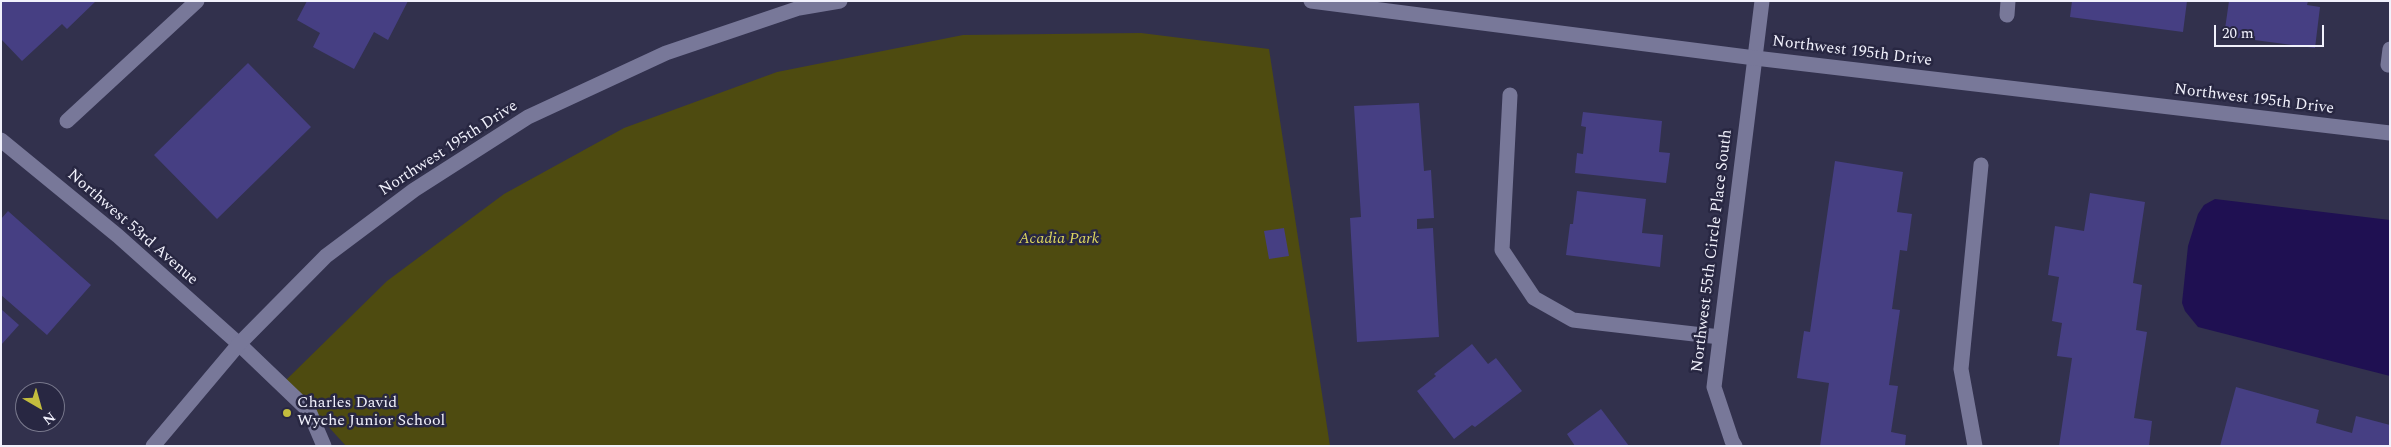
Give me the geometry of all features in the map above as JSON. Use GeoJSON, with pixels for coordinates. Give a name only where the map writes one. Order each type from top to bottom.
{"type":"FeatureCollection","features":[{"type":"Feature","properties":{"kind":"street"},"geometry":{"type":"LineString","coordinates":[[67,121],[197,1]]}},
{"type":"Feature","properties":{"kind":"street","name":"Northwest 195th Drive"},"geometry":{"type":"LineString","coordinates":[[153,446],[239,344],[326,256],[414,190],[528,117],[666,53],[799,8],[840,1]]}},
{"type":"Feature","properties":{"kind":"street","name":"Northwest 195th Drive"},"geometry":{"type":"LineString","coordinates":[[1311,1],[1755,58],[2390,133]]}},
{"type":"Feature","properties":{"kind":"street","name":"Northwest 55th Circle Place South"},"geometry":{"type":"LineString","coordinates":[[1735,446],[1714,387],[1762,1]]}},
{"type":"Feature","properties":{"kind":"street"},"geometry":{"type":"LineString","coordinates":[[2388,65],[2390,49]]}},
{"type":"Feature","properties":{"kind":"street"},"geometry":{"type":"LineString","coordinates":[[1510,95],[1502,250],[1534,298],[1573,320],[1720,337]]}},
{"type":"Feature","properties":{"kind":"street","name":"Northwest 53rd Avenue"},"geometry":{"type":"LineString","coordinates":[[1,140],[118,236],[239,344],[309,412],[324,446]]}},
{"type":"Feature","properties":{"kind":"street"},"geometry":{"type":"LineString","coordinates":[[1975,446],[1961,369],[1981,165]]}},
{"type":"Feature","properties":{"kind":"green space","name":"Acadia Park"},"geometry":{"type":"Polygon","coordinates":[[[1141,33],[1269,49],[1330,446],[346,446],[286,380],[387,281],[504,194],[624,128],[777,72],[963,35],[1141,33]]]}},
{"type":"Feature","properties":{"kind":"shaded area"},"geometry":{"type":"Polygon","coordinates":[[[2215,199],[2390,220],[2390,376],[2198,327],[2185,311],[2182,303],[2188,246],[2198,214],[2204,205],[2215,199]]]}},
{"type":"Feature","properties":{"kind":"building"},"geometry":{"type":"Polygon","coordinates":[[[1,1],[96,1],[67,29],[62,24],[22,61],[1,39],[1,1]]]}},
{"type":"Feature","properties":{"kind":"building"},"geometry":{"type":"Polygon","coordinates":[[[307,1],[408,1],[388,40],[374,32],[354,69],[313,47],[320,33],[297,20],[307,1]]]}},
{"type":"Feature","properties":{"kind":"building"},"geometry":{"type":"Polygon","coordinates":[[[2072,1],[2187,1],[2183,32],[2070,17],[2072,1]]]}},
{"type":"Feature","properties":{"kind":"building"},"geometry":{"type":"Polygon","coordinates":[[[2229,1],[2308,1],[2307,5],[2320,7],[2315,48],[2224,36],[2229,1]]]}},
{"type":"Feature","properties":{"kind":"building"},"geometry":{"type":"Polygon","coordinates":[[[248,63],[311,127],[217,219],[154,155],[248,63]]]}},
{"type":"Feature","properties":{"kind":"building"},"geometry":{"type":"Polygon","coordinates":[[[1419,103],[1424,171],[1431,170],[1434,218],[1417,219],[1417,229],[1433,228],[1439,337],[1357,342],[1350,218],[1361,217],[1354,106],[1419,103]]]}},
{"type":"Feature","properties":{"kind":"building"},"geometry":{"type":"Polygon","coordinates":[[[1583,112],[1662,121],[1659,152],[1670,153],[1666,183],[1575,173],[1577,153],[1583,154],[1586,127],[1581,126],[1583,112]]]}},
{"type":"Feature","properties":{"kind":"building"},"geometry":{"type":"Polygon","coordinates":[[[1835,161],[1903,172],[1897,212],[1912,214],[1907,251],[1900,250],[1892,309],[1900,310],[1889,385],[1898,386],[1891,432],[1906,435],[1905,446],[1820,446],[1829,383],[1797,378],[1804,331],[1810,332],[1835,161]]]}},
{"type":"Feature","properties":{"kind":"building"},"geometry":{"type":"Polygon","coordinates":[[[1577,191],[1646,199],[1642,233],[1663,235],[1660,267],[1566,255],[1570,224],[1573,224],[1577,191]]]}},
{"type":"Feature","properties":{"kind":"building"},"geometry":{"type":"Polygon","coordinates":[[[2090,193],[2145,202],[2133,283],[2142,285],[2136,330],[2147,332],[2134,418],[2152,421],[2149,446],[2059,446],[2072,358],[2057,356],[2062,323],[2052,321],[2059,277],[2048,275],[2055,226],[2084,231],[2090,193]]]}},
{"type":"Feature","properties":{"kind":"building"},"geometry":{"type":"Polygon","coordinates":[[[8,211],[91,285],[47,335],[1,295],[1,219],[8,211]]]}},
{"type":"Feature","properties":{"kind":"building"},"geometry":{"type":"Polygon","coordinates":[[[1284,228],[1289,256],[1269,259],[1264,231],[1284,228]]]}},
{"type":"Feature","properties":{"kind":"building"},"geometry":{"type":"Polygon","coordinates":[[[1,309],[19,325],[1,345],[1,309]]]}},
{"type":"Feature","properties":{"kind":"building"},"geometry":{"type":"Polygon","coordinates":[[[1472,344],[1488,364],[1496,358],[1522,391],[1475,427],[1472,425],[1454,439],[1417,391],[1436,376],[1434,374],[1472,344]]]}},
{"type":"Feature","properties":{"kind":"building"},"geometry":{"type":"Polygon","coordinates":[[[2236,387],[2319,410],[2316,423],[2352,433],[2356,416],[2390,425],[2390,446],[2220,446],[2236,387]]]}},
{"type":"Feature","properties":{"kind":"building"},"geometry":{"type":"Polygon","coordinates":[[[1601,409],[1629,446],[1575,446],[1567,434],[1601,409]]]}},
{"type":"Feature","properties":{"kind":"place","name":"Charles David Wyche Junior School"},"geometry":{"type":"Point","coordinates":[287,413]}}]}
